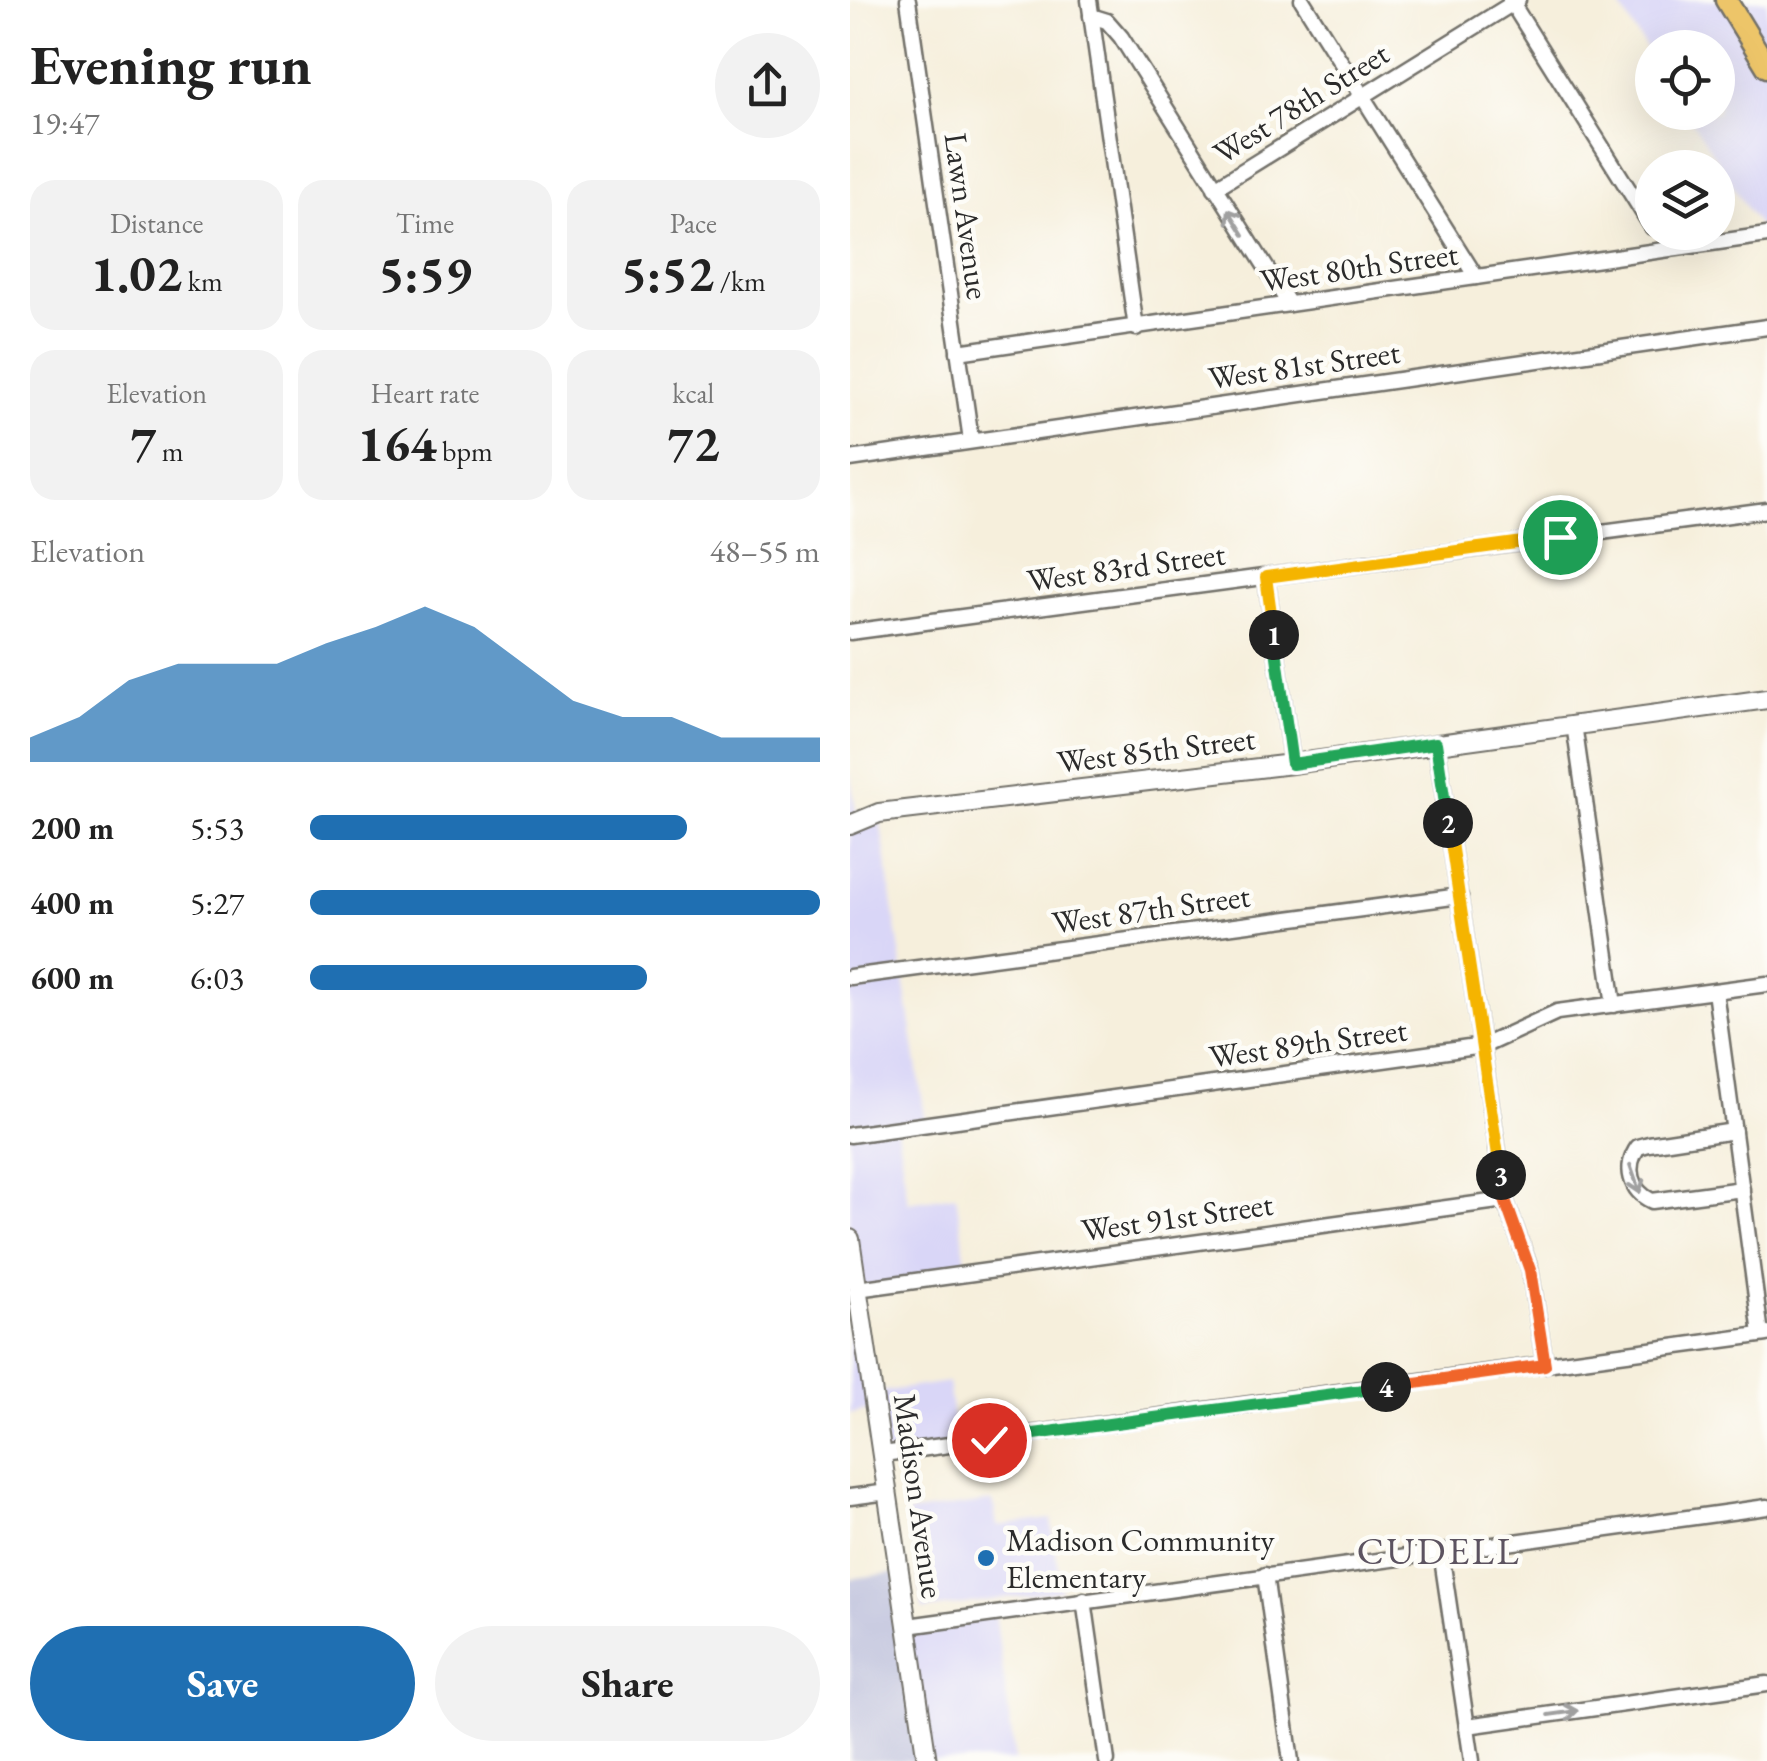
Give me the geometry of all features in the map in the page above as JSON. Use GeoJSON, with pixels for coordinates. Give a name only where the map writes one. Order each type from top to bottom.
{"type":"FeatureCollection","features":[{"type":"Feature","properties":{"kind":"main road"},"geometry":{"type":"LineString","coordinates":[[1726,0],[1767,67]]}},
{"type":"Feature","properties":{"kind":"street","name":"Lawn Avenue"},"geometry":{"type":"LineString","coordinates":[[908,0],[971,440]]}},
{"type":"Feature","properties":{"kind":"street"},"geometry":{"type":"LineString","coordinates":[[1088,0],[1136,328]]}},
{"type":"Feature","properties":{"kind":"street"},"geometry":{"type":"LineString","coordinates":[[1302,0],[1476,277]]}},
{"type":"Feature","properties":{"kind":"street"},"geometry":{"type":"LineString","coordinates":[[1514,1],[1635,199]]}},
{"type":"Feature","properties":{"kind":"street","name":"West 78th Street"},"geometry":{"type":"LineString","coordinates":[[1215,188],[1514,1]]}},
{"type":"Feature","properties":{"kind":"street"},"geometry":{"type":"LineString","coordinates":[[1091,16],[1106,21],[1121,37],[1289,304]]}},
{"type":"Feature","properties":{"kind":"street","name":"West 80th Street"},"geometry":{"type":"LineString","coordinates":[[1735,239],[1767,235]]}},
{"type":"Feature","properties":{"kind":"street","name":"West 80th Street"},"geometry":{"type":"LineString","coordinates":[[958,352],[1659,250]]}},
{"type":"Feature","properties":{"kind":"street","name":"West 81st Street"},"geometry":{"type":"LineString","coordinates":[[850,459],[1767,326]]}},
{"type":"Feature","properties":{"kind":"street","name":"West 83rd Street"},"geometry":{"type":"LineString","coordinates":[[850,632],[1767,510]]}},
{"type":"Feature","properties":{"kind":"street"},"geometry":{"type":"LineString","coordinates":[[1266,577],[1292,764]]}},
{"type":"Feature","properties":{"kind":"street","name":"West 85th Street"},"geometry":{"type":"LineString","coordinates":[[850,824],[878,813],[1292,764],[1767,699]]}},
{"type":"Feature","properties":{"kind":"street"},"geometry":{"type":"LineString","coordinates":[[1574,724],[1614,1005]]}},
{"type":"Feature","properties":{"kind":"street"},"geometry":{"type":"LineString","coordinates":[[1436,743],[1505,1200],[1530,1270],[1545,1365]]}},
{"type":"Feature","properties":{"kind":"street","name":"West 87th Street"},"geometry":{"type":"LineString","coordinates":[[850,977],[1460,896]]}},
{"type":"Feature","properties":{"kind":"street","name":"West 89th Street"},"geometry":{"type":"LineString","coordinates":[[850,1135],[1483,1046],[1557,1012],[1767,984]]}},
{"type":"Feature","properties":{"kind":"street"},"geometry":{"type":"LineString","coordinates":[[883,1454],[1764,1334],[1715,991]]}},
{"type":"Feature","properties":{"kind":"street"},"geometry":{"type":"LineString","coordinates":[[1734,1131],[1638,1147],[1630,1162],[1631,1175],[1635,1189],[1652,1201],[1742,1189]]}},
{"type":"Feature","properties":{"kind":"street","name":"West 91st Street"},"geometry":{"type":"LineString","coordinates":[[857,1288],[1505,1200]]}},
{"type":"Feature","properties":{"kind":"street","name":"Madison Avenue"},"geometry":{"type":"LineString","coordinates":[[850,1240],[926,1761]]}},
{"type":"Feature","properties":{"kind":"street"},"geometry":{"type":"LineString","coordinates":[[850,1497],[888,1492]]}},
{"type":"Feature","properties":{"kind":"street"},"geometry":{"type":"LineString","coordinates":[[908,1626],[1767,1506]]}},
{"type":"Feature","properties":{"kind":"street"},"geometry":{"type":"LineString","coordinates":[[1440,1552],[1472,1761]]}},
{"type":"Feature","properties":{"kind":"street"},"geometry":{"type":"LineString","coordinates":[[1265,1575],[1290,1761]]}},
{"type":"Feature","properties":{"kind":"street"},"geometry":{"type":"LineString","coordinates":[[1084,1600],[1107,1761]]}},
{"type":"Feature","properties":{"kind":"street"},"geometry":{"type":"LineString","coordinates":[[1466,1726],[1767,1684]]}},
{"type":"Feature","properties":{"kind":"shaded area"},"geometry":{"type":"Polygon","coordinates":[[[1616,0],[1767,0],[1767,251],[1758,236],[1763,234],[1735,189],[1735,150],[1710,150],[1698,130],[1735,130],[1735,30],[1635,31],[1616,0]]]}},
{"type":"Feature","properties":{"kind":"shaded area"},"geometry":{"type":"Polygon","coordinates":[[[850,771],[857,821],[879,813],[926,1124],[897,1129],[908,1202],[956,1195],[968,1274],[857,1289],[873,1393],[948,1382],[957,1445],[883,1454],[876,1409],[850,1413],[850,771]]]}},
{"type":"Feature","properties":{"kind":"shaded area","name":"Madison Community Elementary"},"geometry":{"type":"Polygon","coordinates":[[[993,1501],[997,1526],[1051,1519],[1061,1590],[923,1610],[908,1513],[993,1501]]]}},
{"type":"Feature","properties":{"kind":"shaded area"},"geometry":{"type":"Polygon","coordinates":[[[900,1572],[927,1761],[850,1761],[850,1579],[900,1572]]]}},
{"type":"Feature","properties":{"kind":"shaded area"},"geometry":{"type":"Polygon","coordinates":[[[995,1613],[1015,1761],[927,1761],[908,1626],[995,1613]]]}},
{"type":"Feature","properties":{"kind":"place","name":"Madison Community Elementary"},"geometry":{"type":"Point","coordinates":[986,1558]}},
{"type":"Feature","properties":{"kind":"district","name":"CUDELL"},"geometry":{"type":"Point","coordinates":[1439,1551]}},
{"type":"Feature","properties":{"kind":"route"},"geometry":{"type":"LineString","coordinates":[[989,1440],[1545,1365],[1530,1270],[1505,1200],[1436,743],[1292,764],[1266,577],[1560,537]]}}]}
